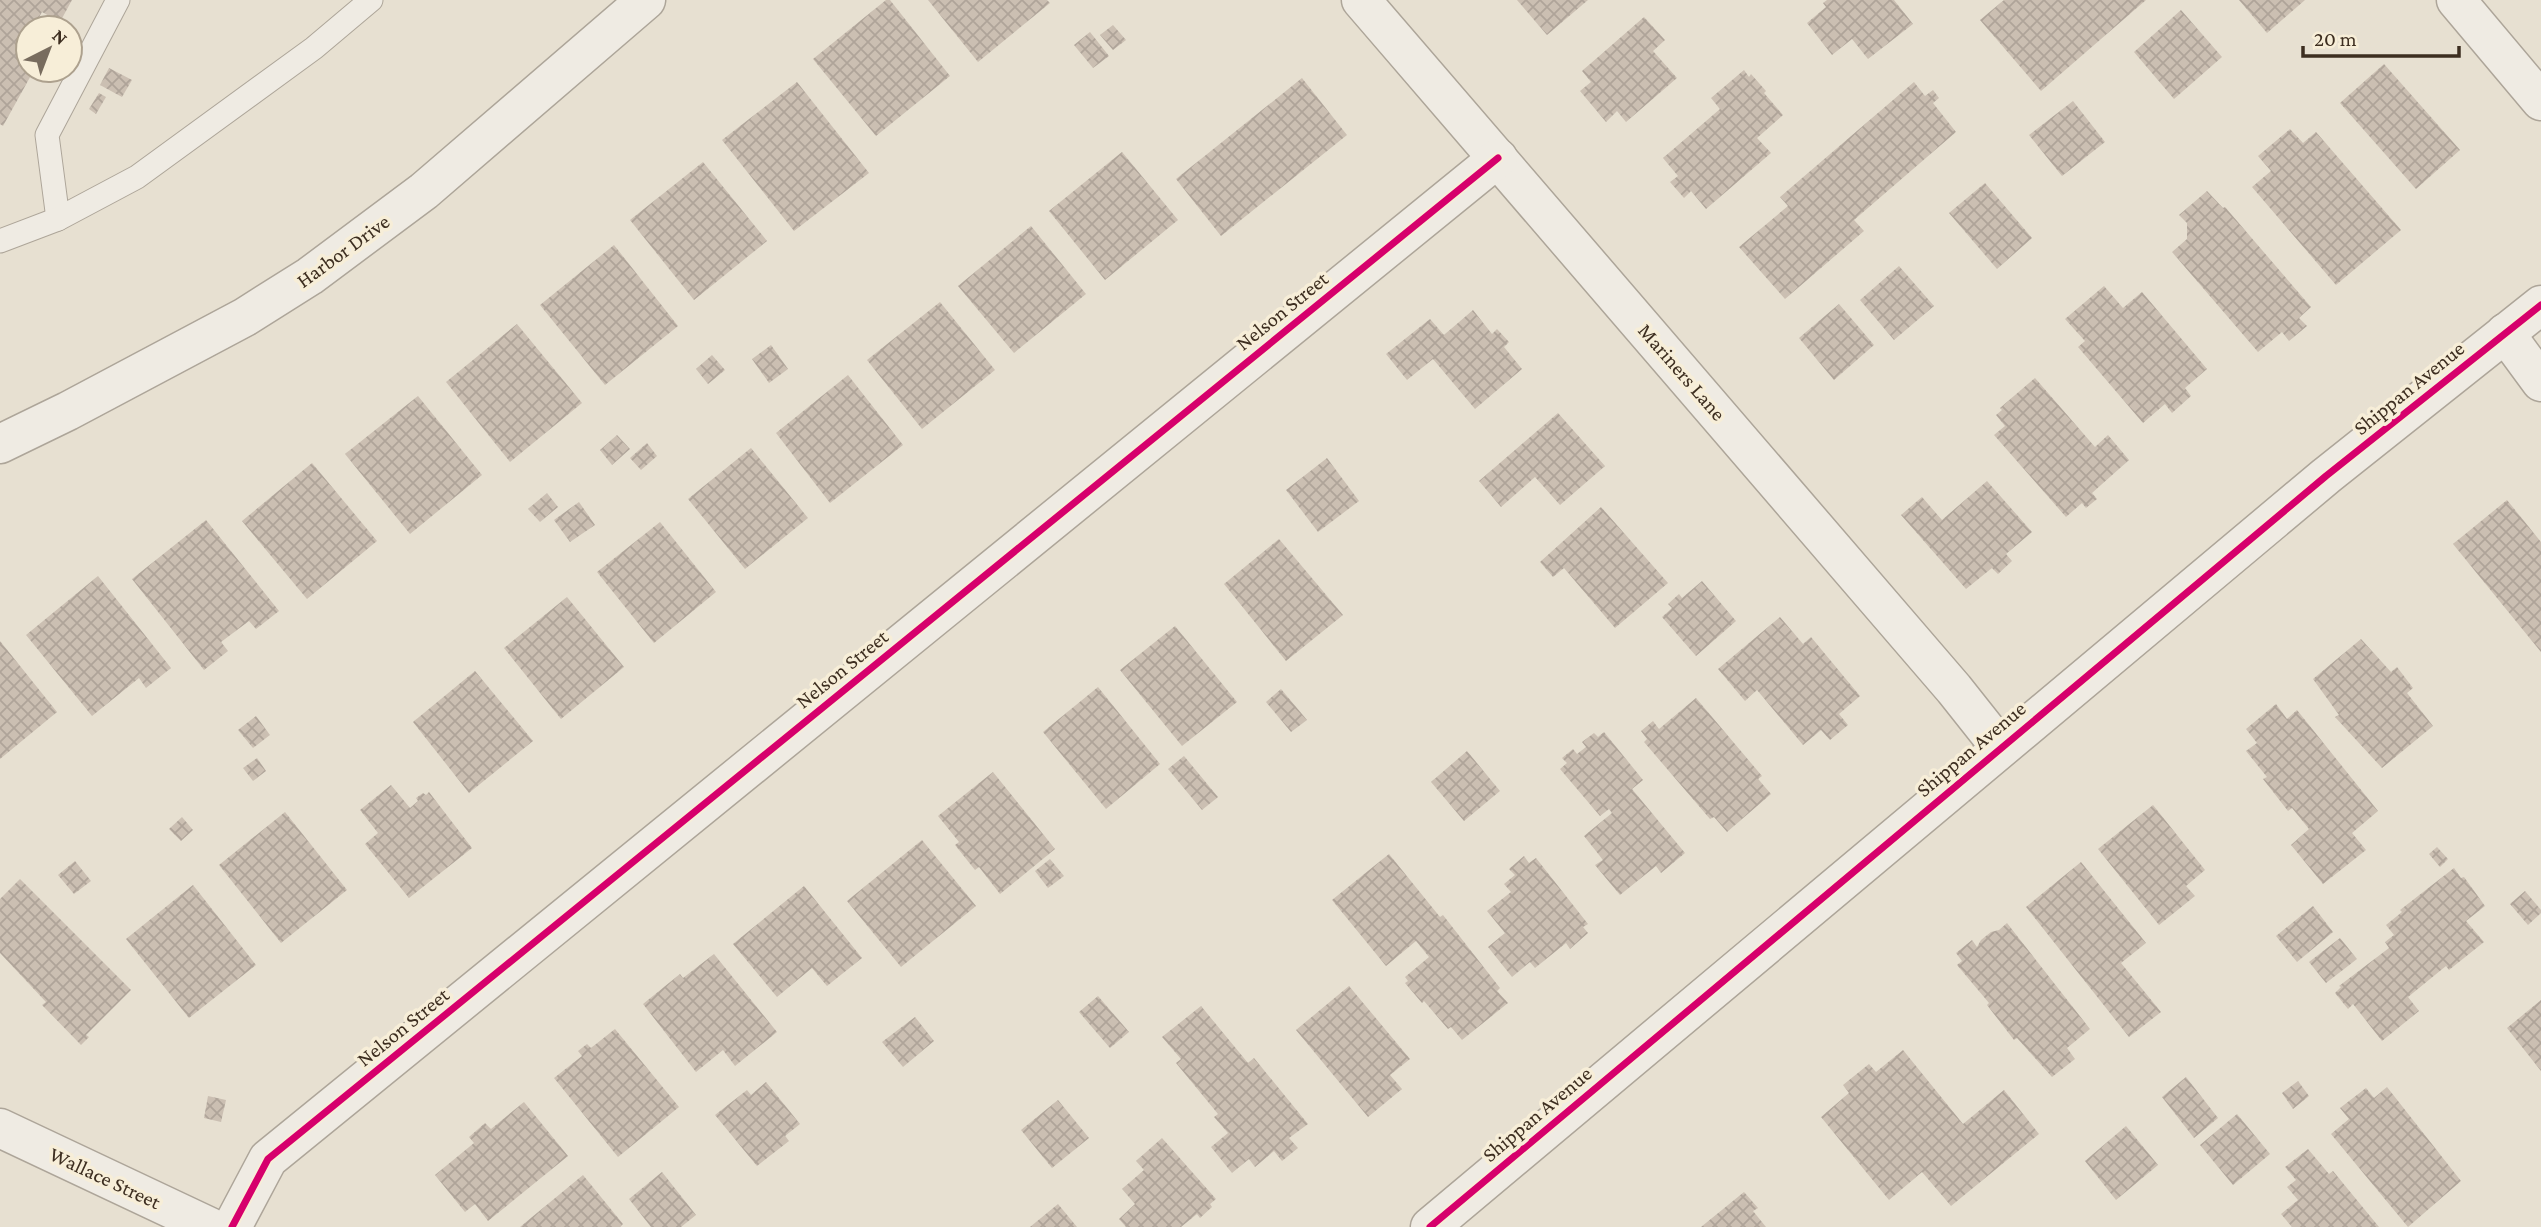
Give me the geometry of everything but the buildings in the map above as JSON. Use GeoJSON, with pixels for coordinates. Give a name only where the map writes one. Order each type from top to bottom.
{"type":"FeatureCollection","features":[{"type":"Feature","properties":{"kind":"street","name":"Harbor Drive"},"geometry":{"type":"LineString","coordinates":[[0,444],[245,317],[310,276],[424,191],[646,0]]}},
{"type":"Feature","properties":{"kind":"street","name":"Mariners Lane"},"geometry":{"type":"LineString","coordinates":[[1361,0],[1954,689],[2000,747]]}},
{"type":"Feature","properties":{"kind":"street"},"geometry":{"type":"LineString","coordinates":[[2456,0],[2541,101]]}},
{"type":"Feature","properties":{"kind":"street","name":"Nelson Street"},"geometry":{"type":"LineString","coordinates":[[232,1227],[268,1159],[1498,158]]}},
{"type":"Feature","properties":{"kind":"street","name":"Shippan Avenue"},"geometry":{"type":"LineString","coordinates":[[1430,1227],[2326,476],[2541,305]]}},
{"type":"Feature","properties":{"kind":"street"},"geometry":{"type":"LineString","coordinates":[[2505,333],[2541,382]]}},
{"type":"Feature","properties":{"kind":"street","name":"Wallace Street"},"geometry":{"type":"LineString","coordinates":[[0,1128],[210,1227]]}},
{"type":"Feature","properties":{"kind":"lane"},"geometry":{"type":"LineString","coordinates":[[58,219],[47,135],[118,0]]}},
{"type":"Feature","properties":{"kind":"lane"},"geometry":{"type":"LineString","coordinates":[[0,241],[58,219],[137,177],[314,48],[371,0]]}},
{"type":"Feature","properties":{"kind":"cycle path"},"geometry":{"type":"LineString","coordinates":[[232,1227],[268,1159],[1498,158]]}},
{"type":"Feature","properties":{"kind":"cycle path"},"geometry":{"type":"LineString","coordinates":[[1430,1227],[2326,476],[2541,305]]}}]}
